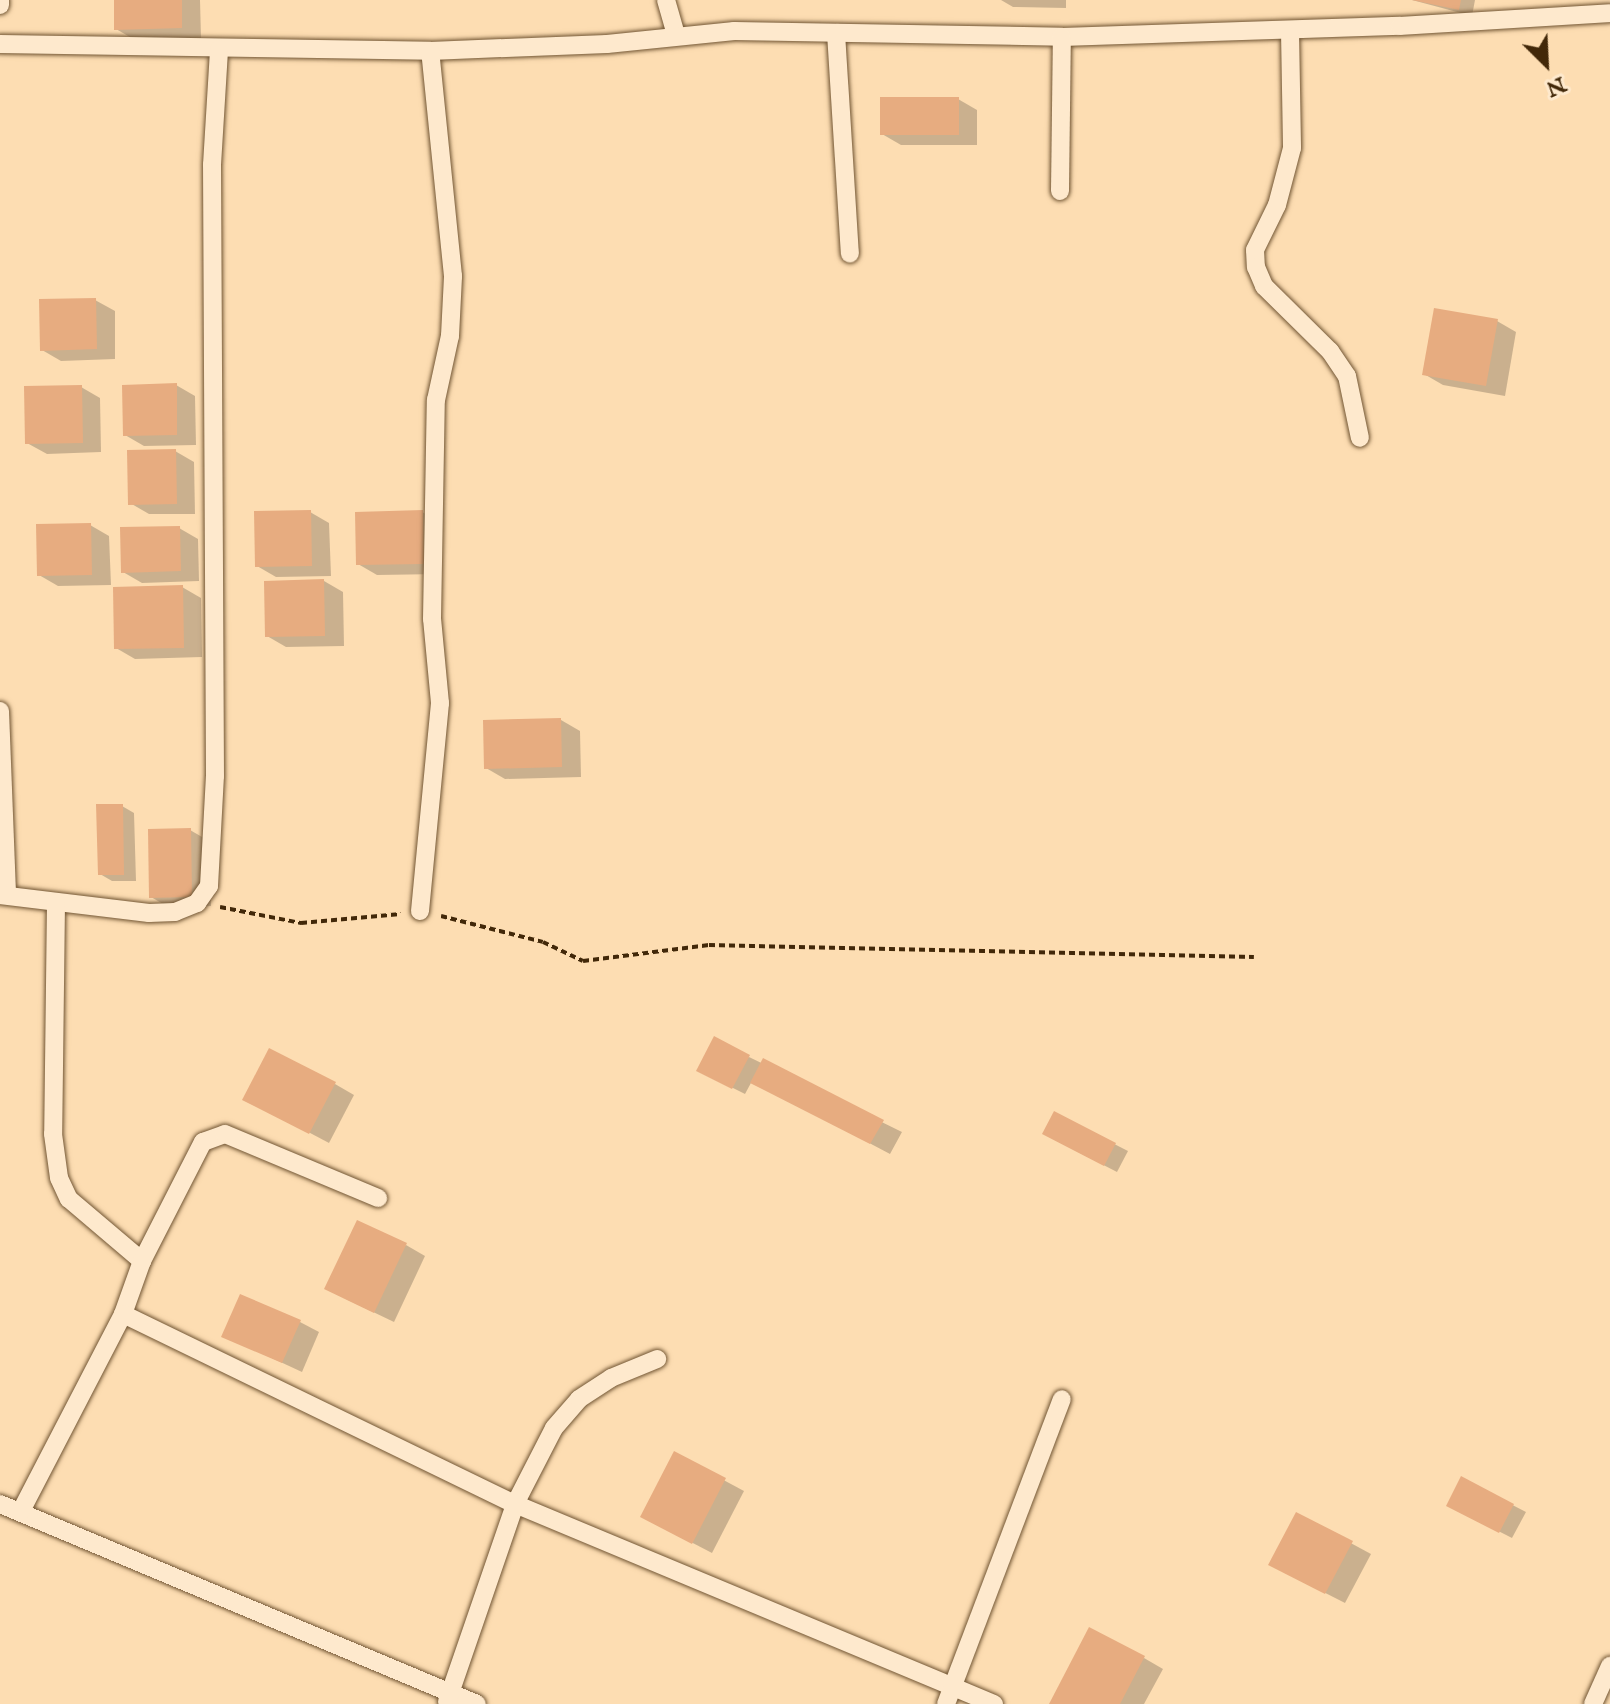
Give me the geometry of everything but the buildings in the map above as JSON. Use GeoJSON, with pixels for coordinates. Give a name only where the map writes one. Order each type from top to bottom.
{"type":"FeatureCollection","features":[{"type":"Feature","properties":{"kind":"street"},"geometry":{"type":"LineString","coordinates":[[666,0],[676,35]]}},
{"type":"Feature","properties":{"kind":"street"},"geometry":{"type":"LineString","coordinates":[[0,44],[430,51],[607,44],[676,35],[836,33],[1062,37],[1290,31],[1610,13]]}},
{"type":"Feature","properties":{"kind":"street"},"geometry":{"type":"LineString","coordinates":[[1290,31],[1292,148],[1277,205],[1255,250],[1256,267],[1264,286],[1330,351],[1347,376],[1360,438]]}},
{"type":"Feature","properties":{"kind":"street"},"geometry":{"type":"LineString","coordinates":[[836,33],[850,254]]}},
{"type":"Feature","properties":{"kind":"street"},"geometry":{"type":"LineString","coordinates":[[1060,191],[1062,37]]}},
{"type":"Feature","properties":{"kind":"street"},"geometry":{"type":"LineString","coordinates":[[0,711],[4,895],[149,913],[175,912],[197,903],[209,886],[214,837],[211,256],[219,49]]}},
{"type":"Feature","properties":{"kind":"street"},"geometry":{"type":"LineString","coordinates":[[420,911],[440,703],[432,619],[435,416],[450,336],[453,276],[430,51]]}},
{"type":"Feature","properties":{"kind":"street"},"geometry":{"type":"LineString","coordinates":[[56,903],[53,1134],[59,1178],[69,1199],[142,1261]]}},
{"type":"Feature","properties":{"kind":"street"},"geometry":{"type":"LineString","coordinates":[[21,1511],[123,1314],[142,1261],[193,1154],[203,1142],[225,1134],[378,1198]]}},
{"type":"Feature","properties":{"kind":"street"},"geometry":{"type":"LineString","coordinates":[[123,1314],[515,1504],[949,1695],[994,1704]]}},
{"type":"Feature","properties":{"kind":"street"},"geometry":{"type":"LineString","coordinates":[[448,1698],[515,1504],[554,1428],[579,1399],[611,1378],[657,1359]]}},
{"type":"Feature","properties":{"kind":"street"},"geometry":{"type":"LineString","coordinates":[[949,1695],[1062,1399]]}},
{"type":"Feature","properties":{"kind":"street"},"geometry":{"type":"LineString","coordinates":[[0,1504],[448,1698],[477,1704]]}},
{"type":"Feature","properties":{"kind":"street"},"geometry":{"type":"LineString","coordinates":[[1593,1704],[1610,1666]]}},
{"type":"Feature","properties":{"kind":"path"},"geometry":{"type":"LineString","coordinates":[[197,903],[301,923],[420,911],[543,942],[583,961],[709,945],[1254,957]]}}]}
